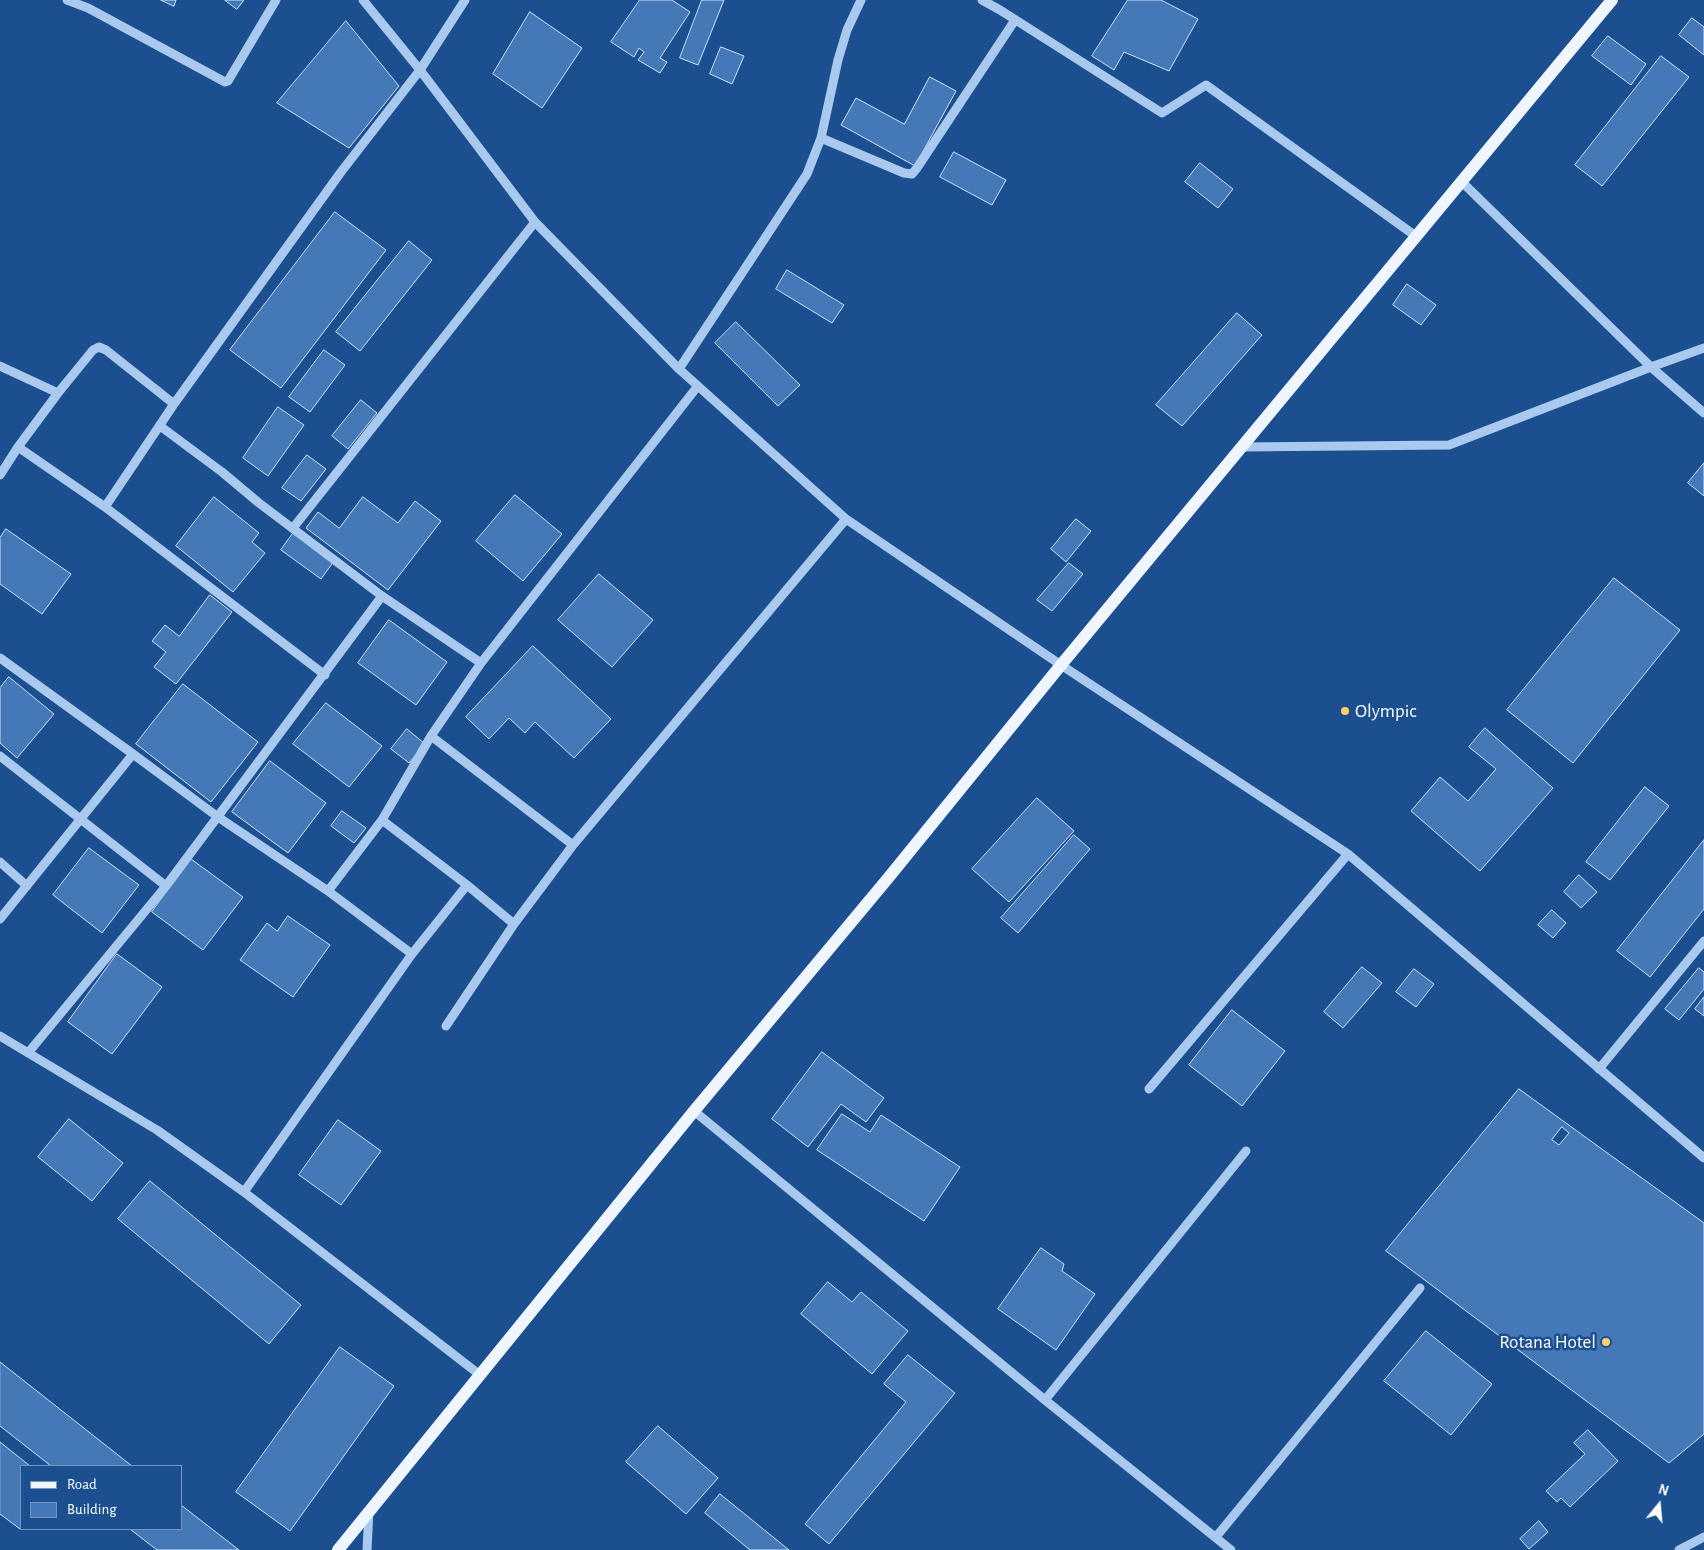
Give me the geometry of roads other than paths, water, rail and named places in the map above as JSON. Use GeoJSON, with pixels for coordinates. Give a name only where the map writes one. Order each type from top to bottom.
{"type":"FeatureCollection","features":[{"type":"Feature","properties":{"kind":"main road"},"geometry":{"type":"LineString","coordinates":[[338,1550],[694,1111],[1612,0]]}},
{"type":"Feature","properties":{"kind":"street"},"geometry":{"type":"LineString","coordinates":[[67,0],[90,4],[225,82],[228,81],[276,0]]}},
{"type":"Feature","properties":{"kind":"street"},"geometry":{"type":"LineString","coordinates":[[363,0],[420,70],[536,222],[678,369],[846,519],[1061,665],[1348,854],[1704,1158]]}},
{"type":"Feature","properties":{"kind":"street"},"geometry":{"type":"LineString","coordinates":[[105,507],[174,404],[341,172],[420,70],[466,0]]}},
{"type":"Feature","properties":{"kind":"street"},"geometry":{"type":"LineString","coordinates":[[678,369],[807,174],[822,138],[838,60],[847,30],[861,0]]}},
{"type":"Feature","properties":{"kind":"street"},"geometry":{"type":"LineString","coordinates":[[982,0],[1162,113],[1206,85],[1417,237]]}},
{"type":"Feature","properties":{"kind":"street"},"geometry":{"type":"LineString","coordinates":[[822,138],[904,173],[912,174],[1015,20]]}},
{"type":"Feature","properties":{"kind":"street"},"geometry":{"type":"LineString","coordinates":[[1462,182],[1651,367],[1704,413]]}},
{"type":"Feature","properties":{"kind":"street"},"geometry":{"type":"LineString","coordinates":[[293,528],[536,222]]}},
{"type":"Feature","properties":{"kind":"street"},"geometry":{"type":"LineString","coordinates":[[0,475],[58,393],[93,350],[99,347],[106,350],[174,404]]}},
{"type":"Feature","properties":{"kind":"street"},"geometry":{"type":"LineString","coordinates":[[1243,447],[1449,445],[1704,348]]}},
{"type":"Feature","properties":{"kind":"street"},"geometry":{"type":"LineString","coordinates":[[0,366],[58,393]]}},
{"type":"Feature","properties":{"kind":"street"},"geometry":{"type":"LineString","coordinates":[[328,891],[382,820],[431,736],[481,663],[697,387]]}},
{"type":"Feature","properties":{"kind":"street"},"geometry":{"type":"LineString","coordinates":[[160,426],[382,596],[481,663]]}},
{"type":"Feature","properties":{"kind":"street"},"geometry":{"type":"LineString","coordinates":[[18,447],[105,507],[325,674]]}},
{"type":"Feature","properties":{"kind":"street"},"geometry":{"type":"LineString","coordinates":[[446,1026],[514,924],[573,845],[846,519]]}},
{"type":"Feature","properties":{"kind":"street"},"geometry":{"type":"LineString","coordinates":[[28,1053],[166,886],[382,596]]}},
{"type":"Feature","properties":{"kind":"street"},"geometry":{"type":"LineString","coordinates":[[0,658],[218,817],[328,891],[412,954]]}},
{"type":"Feature","properties":{"kind":"street"},"geometry":{"type":"LineString","coordinates":[[431,736],[573,845]]}},
{"type":"Feature","properties":{"kind":"street"},"geometry":{"type":"LineString","coordinates":[[0,919],[134,754]]}},
{"type":"Feature","properties":{"kind":"street"},"geometry":{"type":"LineString","coordinates":[[2,761],[166,886]]}},
{"type":"Feature","properties":{"kind":"street"},"geometry":{"type":"LineString","coordinates":[[382,820],[467,885],[514,924]]}},
{"type":"Feature","properties":{"kind":"street"},"geometry":{"type":"LineString","coordinates":[[1149,1089],[1348,854]]}},
{"type":"Feature","properties":{"kind":"street"},"geometry":{"type":"LineString","coordinates":[[0,862],[27,886]]}},
{"type":"Feature","properties":{"kind":"street"},"geometry":{"type":"LineString","coordinates":[[244,1192],[412,954],[467,885]]}},
{"type":"Feature","properties":{"kind":"street"},"geometry":{"type":"LineString","coordinates":[[1599,1068],[1704,941]]}},
{"type":"Feature","properties":{"kind":"street"},"geometry":{"type":"LineString","coordinates":[[0,1036],[157,1130],[244,1192],[480,1375]]}},
{"type":"Feature","properties":{"kind":"street"},"geometry":{"type":"LineString","coordinates":[[694,1111],[1045,1400],[1232,1550]]}},
{"type":"Feature","properties":{"kind":"street"},"geometry":{"type":"LineString","coordinates":[[1045,1400],[1246,1151]]}},
{"type":"Feature","properties":{"kind":"street"},"geometry":{"type":"LineString","coordinates":[[1216,1537],[1420,1288]]}},
{"type":"Feature","properties":{"kind":"street"},"geometry":{"type":"LineString","coordinates":[[367,1550],[369,1510]]}},
{"type":"Feature","properties":{"kind":"street"},"geometry":{"type":"LineString","coordinates":[[1679,1550],[1704,1537]]}},
{"type":"Feature","properties":{"kind":"place","name":"Olympic"},"geometry":{"type":"Point","coordinates":[1345,711]}},
{"type":"Feature","properties":{"kind":"place","name":"Rotana Hotel"},"geometry":{"type":"Point","coordinates":[1606,1342]}}]}
